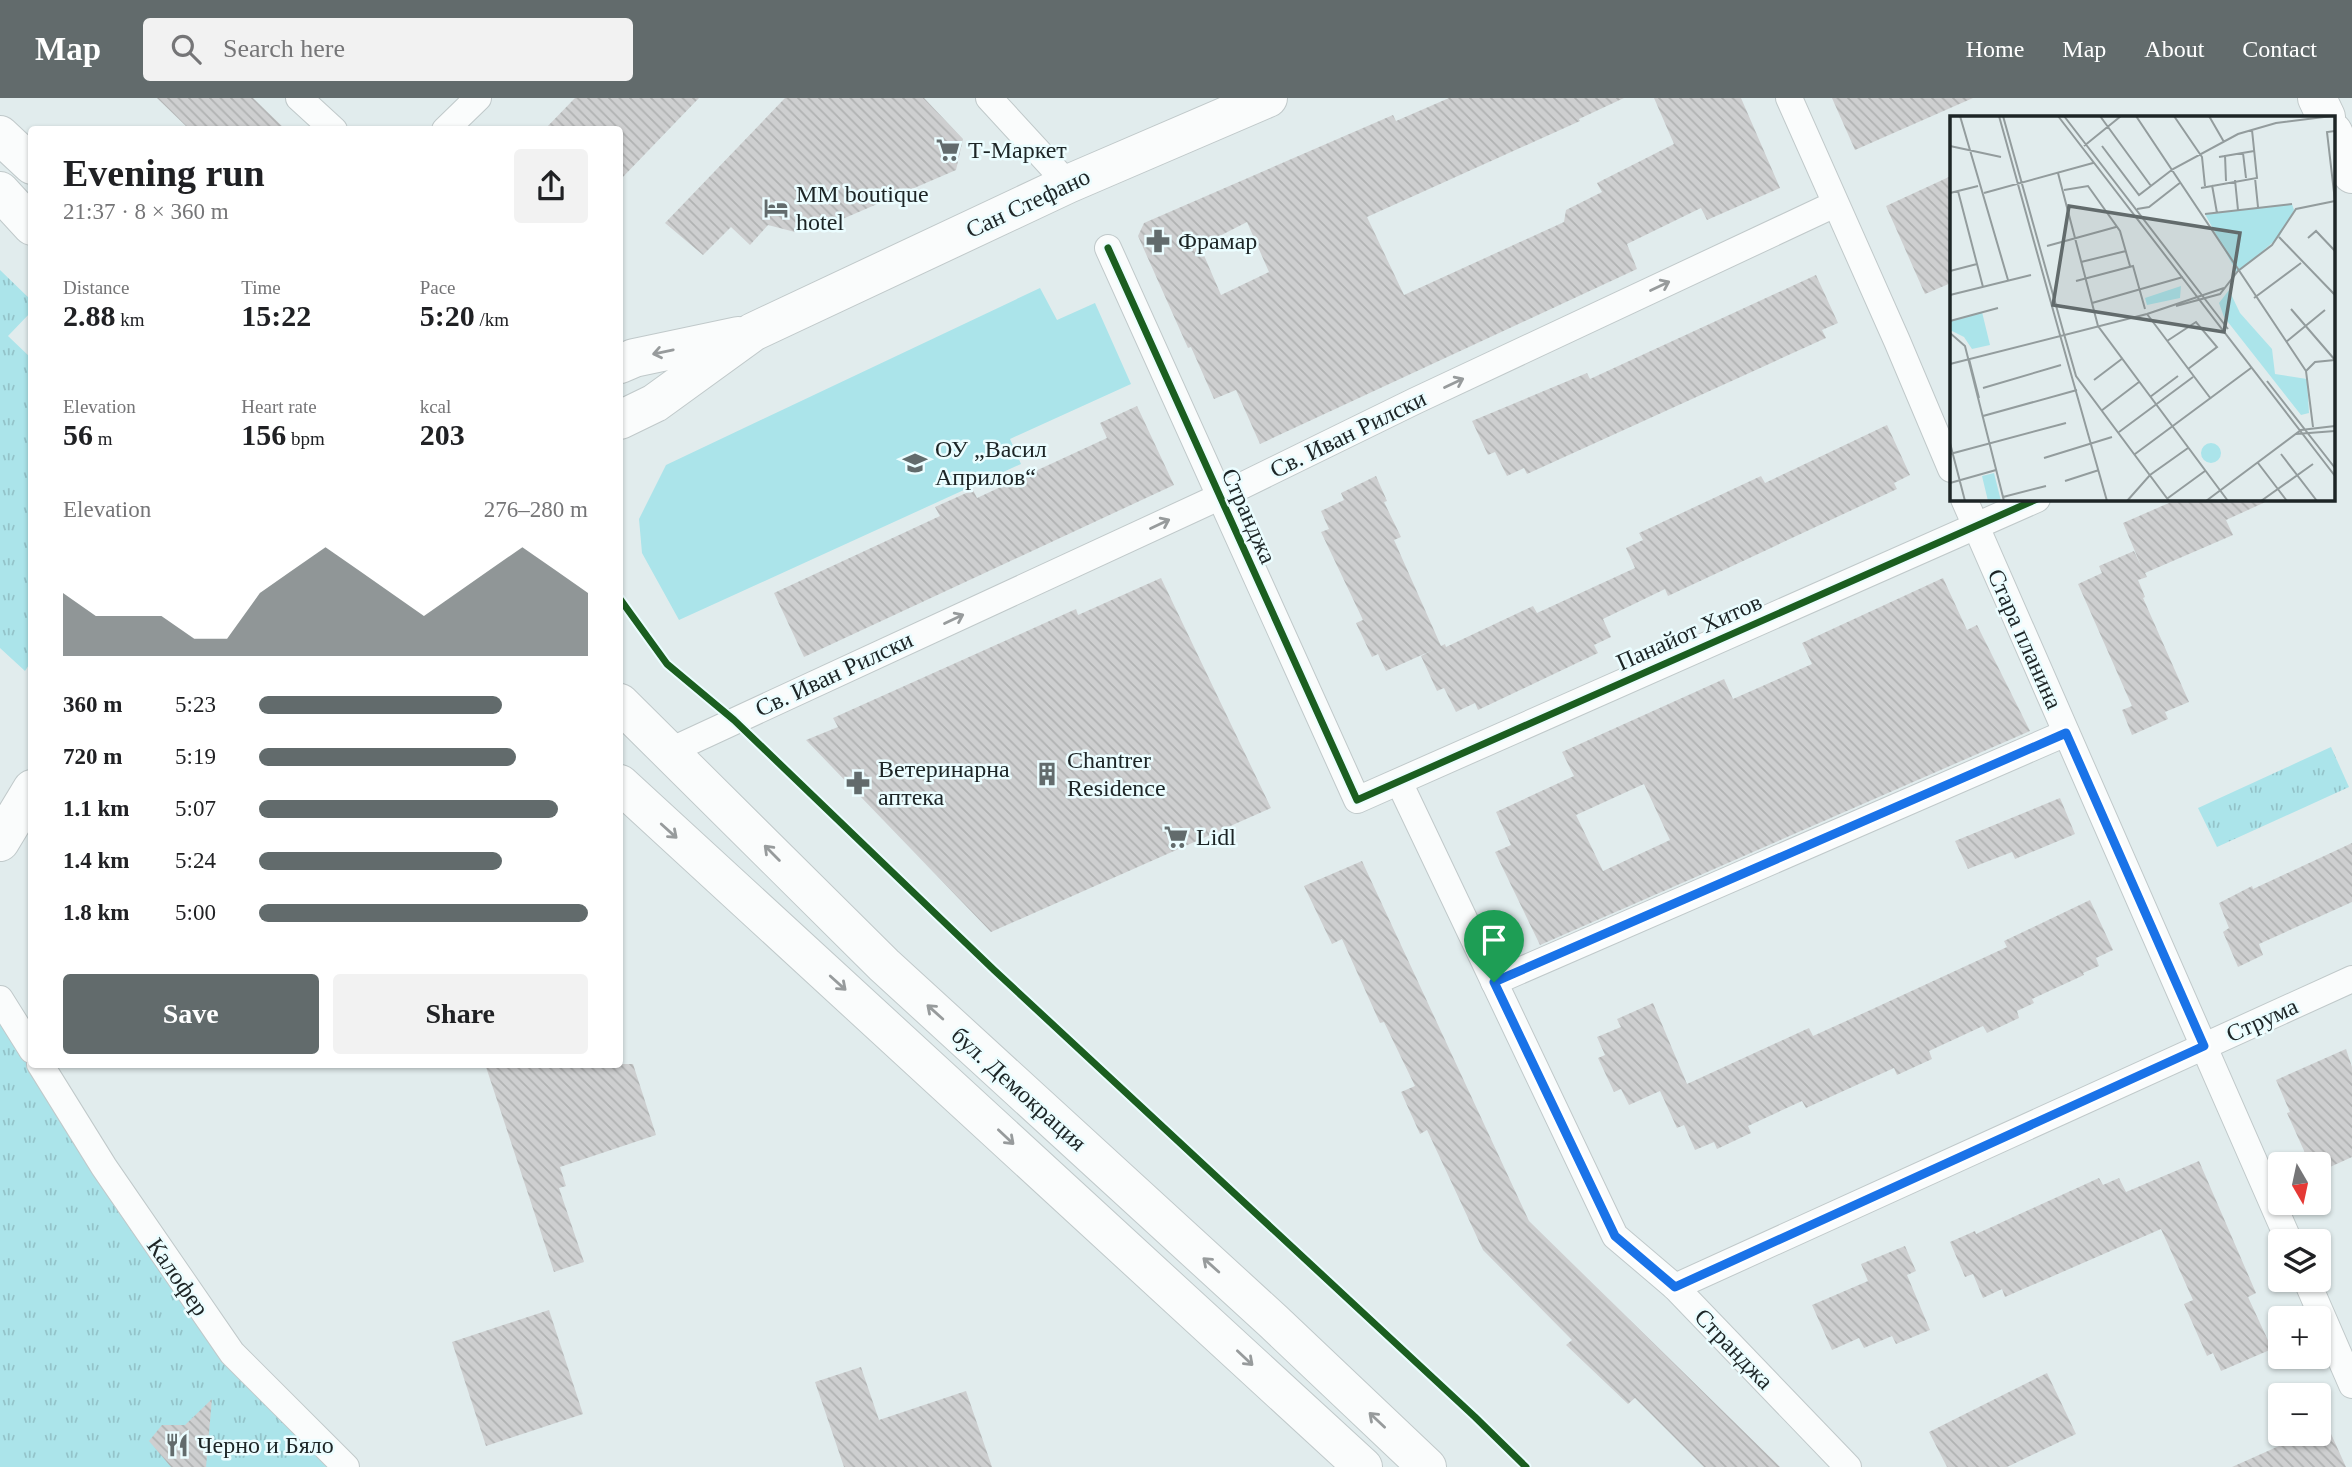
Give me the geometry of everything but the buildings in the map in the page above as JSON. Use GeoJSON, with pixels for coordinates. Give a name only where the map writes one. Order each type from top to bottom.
{"type":"FeatureCollection","features":[{"type":"Feature","properties":{"kind":"main road","name":"Сан Стефано"},"geometry":{"type":"LineString","coordinates":[[623,419],[655,403],[753,332],[1068,184],[1268,98]]}},
{"type":"Feature","properties":{"kind":"main road"},"geometry":{"type":"LineString","coordinates":[[2317,98],[2326,116]]}},
{"type":"Feature","properties":{"kind":"main road"},"geometry":{"type":"LineString","coordinates":[[2334,134],[2352,174]]}},
{"type":"Feature","properties":{"kind":"main road"},"geometry":{"type":"LineString","coordinates":[[0,135],[28,161]]}},
{"type":"Feature","properties":{"kind":"main road"},"geometry":{"type":"LineString","coordinates":[[0,191],[28,222]]}},
{"type":"Feature","properties":{"kind":"main road","name":"Сан Стефано"},"geometry":{"type":"LineString","coordinates":[[623,363],[753,332]]}},
{"type":"Feature","properties":{"kind":"main road"},"geometry":{"type":"LineString","coordinates":[[623,432],[655,403]]}},
{"type":"Feature","properties":{"kind":"main road","name":"бул. Демокрация"},"geometry":{"type":"LineString","coordinates":[[623,706],[884,965],[1274,1322],[1427,1467]]}},
{"type":"Feature","properties":{"kind":"main road","name":"бул. Демокрация"},"geometry":{"type":"LineString","coordinates":[[623,787],[1363,1467]]}},
{"type":"Feature","properties":{"kind":"main road"},"geometry":{"type":"LineString","coordinates":[[0,842],[28,796]]}},
{"type":"Feature","properties":{"kind":"street"},"geometry":{"type":"LineString","coordinates":[[299,98],[330,126]]}},
{"type":"Feature","properties":{"kind":"street"},"geometry":{"type":"LineString","coordinates":[[449,126],[478,98]]}},
{"type":"Feature","properties":{"kind":"street"},"geometry":{"type":"LineString","coordinates":[[989,98],[1068,184]]}},
{"type":"Feature","properties":{"kind":"street"},"geometry":{"type":"LineString","coordinates":[[1789,98],[1950,467]]}},
{"type":"Feature","properties":{"kind":"street","name":"Св. Иван Рилски"},"geometry":{"type":"LineString","coordinates":[[670,751],[1219,496],[1835,204]]}},
{"type":"Feature","properties":{"kind":"street","name":"Странджа"},"geometry":{"type":"LineString","coordinates":[[1108,248],[1357,800]]}},
{"type":"Feature","properties":{"kind":"street","name":"Стара планина"},"geometry":{"type":"LineString","coordinates":[[1964,500],[2284,1229]]}},
{"type":"Feature","properties":{"kind":"street","name":"Панайот Хитов"},"geometry":{"type":"LineString","coordinates":[[1357,800],[2035,500]]}},
{"type":"Feature","properties":{"kind":"street"},"geometry":{"type":"LineString","coordinates":[[1494,982],[2066,733]]}},
{"type":"Feature","properties":{"kind":"street","name":"Странджа"},"geometry":{"type":"LineString","coordinates":[[1399,782],[1615,1236],[1675,1287],[1848,1467]]}},
{"type":"Feature","properties":{"kind":"street","name":"Струма"},"geometry":{"type":"LineString","coordinates":[[1675,1287],[2352,979]]}},
{"type":"Feature","properties":{"kind":"street"},"geometry":{"type":"LineString","coordinates":[[0,999],[28,1044]]}},
{"type":"Feature","properties":{"kind":"street","name":"Калофер"},"geometry":{"type":"LineString","coordinates":[[42,1068],[104,1167],[232,1353],[346,1467]]}},
{"type":"Feature","properties":{"kind":"street"},"geometry":{"type":"LineString","coordinates":[[2312,1292],[2352,1385]]}},
{"type":"Feature","properties":{"kind":"green space"},"geometry":{"type":"Polygon","coordinates":[[[0,270],[28,297],[28,315],[8,336],[28,355],[28,666],[25,671],[0,648],[0,270]]]}},
{"type":"Feature","properties":{"kind":"green space"},"geometry":{"type":"Polygon","coordinates":[[[1040,288],[1057,320],[1095,303],[1131,384],[1010,439],[1021,464],[679,620],[642,553],[639,519],[666,465],[1040,288]]]}},
{"type":"Feature","properties":{"kind":"green space"},"geometry":{"type":"Polygon","coordinates":[[[2331,747],[2349,787],[2217,847],[2198,808],[2331,747]]]}},
{"type":"Feature","properties":{"kind":"green space"},"geometry":{"type":"Polygon","coordinates":[[[0,999],[28,1043],[28,1068],[44,1068],[157,1248],[346,1467],[0,1467],[0,999]]]}},
{"type":"Feature","properties":{"kind":"cycle path"},"geometry":{"type":"LineString","coordinates":[[1108,248],[1357,800],[2035,500]]}},
{"type":"Feature","properties":{"kind":"cycle path"},"geometry":{"type":"LineString","coordinates":[[623,603],[667,664],[734,720],[994,970],[1526,1467]]}},
{"type":"Feature","properties":{"kind":"place","name":"Т-Маркет"},"geometry":{"type":"Point","coordinates":[948,150]}},
{"type":"Feature","properties":{"kind":"place","name":"MM boutique hotel"},"geometry":{"type":"Point","coordinates":[776,208]}},
{"type":"Feature","properties":{"kind":"place","name":"Фрамар"},"geometry":{"type":"Point","coordinates":[1158,241]}},
{"type":"Feature","properties":{"kind":"place","name":"ОУ „Васил Априлов“"},"geometry":{"type":"Point","coordinates":[915,463]}},
{"type":"Feature","properties":{"kind":"place","name":"Chantrer Residence"},"geometry":{"type":"Point","coordinates":[1047,774]}},
{"type":"Feature","properties":{"kind":"place","name":"Ветеринарна аптека"},"geometry":{"type":"Point","coordinates":[858,783]}},
{"type":"Feature","properties":{"kind":"place","name":"Lidl"},"geometry":{"type":"Point","coordinates":[1176,837]}},
{"type":"Feature","properties":{"kind":"place","name":"Черно и Бяло"},"geometry":{"type":"Point","coordinates":[177,1445]}},
{"type":"Feature","properties":{"kind":"route"},"geometry":{"type":"LineString","coordinates":[[2066,733],[2204,1046],[1675,1287],[1615,1236],[1494,982],[2066,733]]}}]}
